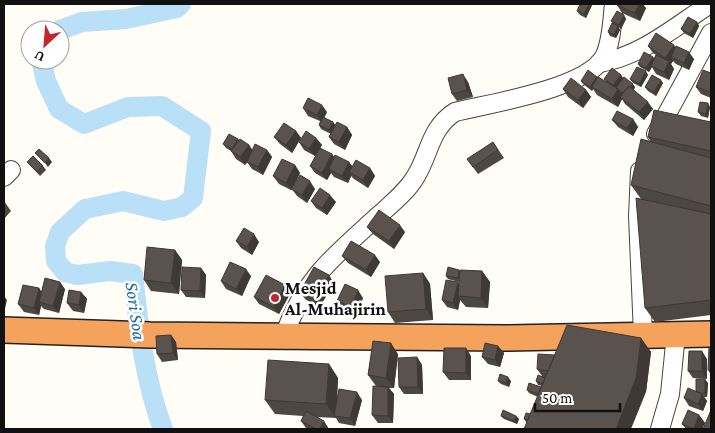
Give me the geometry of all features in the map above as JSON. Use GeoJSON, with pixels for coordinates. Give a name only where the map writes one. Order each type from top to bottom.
{"type":"FeatureCollection","features":[{"type":"Feature","properties":{"kind":"highway"},"geometry":{"type":"LineString","coordinates":[[4,330],[150,335],[506,338],[711,334]]}},
{"type":"Feature","properties":{"kind":"street"},"geometry":{"type":"LineString","coordinates":[[284,336],[299,298],[319,272],[395,200],[417,176],[432,138],[446,118],[455,112],[552,89],[576,79],[599,63],[607,50],[614,4]]}},
{"type":"Feature","properties":{"kind":"street"},"geometry":{"type":"LineString","coordinates":[[599,63],[614,61],[638,50],[710,4]]}},
{"type":"Feature","properties":{"kind":"street"},"geometry":{"type":"LineString","coordinates":[[643,335],[638,216],[642,161],[711,33]]}},
{"type":"Feature","properties":{"kind":"street"},"geometry":{"type":"LineString","coordinates":[[660,429],[670,394],[676,334]]}},
{"type":"Feature","properties":{"kind":"building"},"geometry":{"type":"Polygon","coordinates":[[[580,4],[589,4],[584,14],[577,11],[580,4]]]}},
{"type":"Feature","properties":{"kind":"building"},"geometry":{"type":"Polygon","coordinates":[[[618,4],[639,4],[635,13],[618,4]]]}},
{"type":"Feature","properties":{"kind":"building"},"geometry":{"type":"Polygon","coordinates":[[[617,11],[624,15],[619,25],[611,21],[617,11]]]}},
{"type":"Feature","properties":{"kind":"building"},"geometry":{"type":"Polygon","coordinates":[[[688,17],[697,22],[690,34],[681,29],[688,17]]]}},
{"type":"Feature","properties":{"kind":"building"},"geometry":{"type":"Polygon","coordinates":[[[612,23],[618,26],[614,35],[608,32],[612,23]]]}},
{"type":"Feature","properties":{"kind":"building"},"geometry":{"type":"Polygon","coordinates":[[[656,33],[674,45],[665,58],[648,46],[656,33]]]}},
{"type":"Feature","properties":{"kind":"building"},"geometry":{"type":"Polygon","coordinates":[[[676,46],[689,52],[684,63],[671,57],[676,46]]]}},
{"type":"Feature","properties":{"kind":"building"},"geometry":{"type":"Polygon","coordinates":[[[644,52],[653,57],[646,68],[638,64],[644,52]]]}},
{"type":"Feature","properties":{"kind":"building"},"geometry":{"type":"Polygon","coordinates":[[[656,55],[669,61],[664,72],[651,66],[656,55]]]}},
{"type":"Feature","properties":{"kind":"building"},"geometry":{"type":"Polygon","coordinates":[[[637,67],[646,71],[639,84],[630,79],[637,67]]]}},
{"type":"Feature","properties":{"kind":"building"},"geometry":{"type":"Polygon","coordinates":[[[612,68],[621,75],[613,85],[604,79],[612,68]]]}},
{"type":"Feature","properties":{"kind":"building"},"geometry":{"type":"Polygon","coordinates":[[[588,70],[597,77],[590,87],[581,81],[588,70]]]}},
{"type":"Feature","properties":{"kind":"building"},"geometry":{"type":"Polygon","coordinates":[[[703,70],[711,73],[711,92],[696,87],[703,70]]]}},
{"type":"Feature","properties":{"kind":"building"},"geometry":{"type":"Polygon","coordinates":[[[463,74],[467,90],[452,94],[448,78],[463,74]]]}},
{"type":"Feature","properties":{"kind":"building"},"geometry":{"type":"Polygon","coordinates":[[[652,75],[661,80],[654,92],[645,87],[652,75]]]}},
{"type":"Feature","properties":{"kind":"building"},"geometry":{"type":"Polygon","coordinates":[[[598,77],[618,89],[612,99],[592,87],[598,77]]]}},
{"type":"Feature","properties":{"kind":"building"},"geometry":{"type":"Polygon","coordinates":[[[624,77],[633,84],[623,93],[616,88],[624,77]]]}},
{"type":"Feature","properties":{"kind":"building"},"geometry":{"type":"Polygon","coordinates":[[[571,78],[586,90],[578,100],[563,89],[571,78]]]}},
{"type":"Feature","properties":{"kind":"building"},"geometry":{"type":"Polygon","coordinates":[[[629,86],[648,102],[639,112],[620,97],[629,86]]]}},
{"type":"Feature","properties":{"kind":"building"},"geometry":{"type":"Polygon","coordinates":[[[308,98],[322,105],[317,115],[303,108],[308,98]]]}},
{"type":"Feature","properties":{"kind":"building"},"geometry":{"type":"Polygon","coordinates":[[[700,102],[708,103],[706,114],[698,112],[700,102]]]}},
{"type":"Feature","properties":{"kind":"building"},"geometry":{"type":"Polygon","coordinates":[[[654,110],[711,122],[711,151],[648,137],[654,110]]]}},
{"type":"Feature","properties":{"kind":"building"},"geometry":{"type":"Polygon","coordinates":[[[617,111],[633,119],[627,128],[612,120],[617,111]]]}},
{"type":"Feature","properties":{"kind":"building"},"geometry":{"type":"Polygon","coordinates":[[[323,117],[333,122],[329,130],[319,125],[323,117]]]}},
{"type":"Feature","properties":{"kind":"building"},"geometry":{"type":"Polygon","coordinates":[[[337,122],[347,127],[339,142],[329,137],[337,122]]]}},
{"type":"Feature","properties":{"kind":"building"},"geometry":{"type":"Polygon","coordinates":[[[284,123],[296,131],[286,145],[274,137],[284,123]]]}},
{"type":"Feature","properties":{"kind":"building"},"geometry":{"type":"Polygon","coordinates":[[[306,131],[316,138],[309,149],[299,142],[306,131]]]}},
{"type":"Feature","properties":{"kind":"building"},"geometry":{"type":"Polygon","coordinates":[[[229,134],[238,139],[232,149],[223,144],[229,134]]]}},
{"type":"Feature","properties":{"kind":"building"},"geometry":{"type":"Polygon","coordinates":[[[240,139],[249,145],[240,157],[231,151],[240,139]]]}},
{"type":"Feature","properties":{"kind":"building"},"geometry":{"type":"Polygon","coordinates":[[[641,139],[711,158],[711,206],[631,185],[641,139]]]}},
{"type":"Feature","properties":{"kind":"building"},"geometry":{"type":"Polygon","coordinates":[[[493,142],[498,150],[473,167],[467,159],[493,142]]]}},
{"type":"Feature","properties":{"kind":"building"},"geometry":{"type":"Polygon","coordinates":[[[255,144],[267,150],[258,167],[247,162],[255,144]]]}},
{"type":"Feature","properties":{"kind":"building"},"geometry":{"type":"Polygon","coordinates":[[[320,148],[332,154],[322,173],[310,166],[320,148]]]}},
{"type":"Feature","properties":{"kind":"building"},"geometry":{"type":"Polygon","coordinates":[[[39,149],[49,158],[45,163],[35,153],[39,149]]]}},
{"type":"Feature","properties":{"kind":"building"},"geometry":{"type":"Polygon","coordinates":[[[335,155],[349,162],[342,176],[329,169],[335,155]]]}},
{"type":"Feature","properties":{"kind":"building"},"geometry":{"type":"Polygon","coordinates":[[[33,156],[43,166],[37,172],[27,162],[33,156]]]}},
{"type":"Feature","properties":{"kind":"building"},"geometry":{"type":"Polygon","coordinates":[[[282,159],[295,165],[286,183],[273,176],[282,159]]]}},
{"type":"Feature","properties":{"kind":"building"},"geometry":{"type":"Polygon","coordinates":[[[356,160],[370,168],[363,180],[349,172],[356,160]]]}},
{"type":"Feature","properties":{"kind":"building"},"geometry":{"type":"Polygon","coordinates":[[[300,175],[310,181],[302,195],[291,189],[300,175]]]}},
{"type":"Feature","properties":{"kind":"building"},"geometry":{"type":"Polygon","coordinates":[[[320,188],[330,195],[322,208],[311,201],[320,188]]]}},
{"type":"Feature","properties":{"kind":"building"},"geometry":{"type":"Polygon","coordinates":[[[636,198],[711,214],[711,300],[645,308],[636,198]]]}},
{"type":"Feature","properties":{"kind":"building"},"geometry":{"type":"Polygon","coordinates":[[[379,210],[400,225],[389,241],[367,227],[379,210]]]}},
{"type":"Feature","properties":{"kind":"building"},"geometry":{"type":"Polygon","coordinates":[[[244,228],[254,234],[247,247],[236,241],[244,228]]]}},
{"type":"Feature","properties":{"kind":"building"},"geometry":{"type":"Polygon","coordinates":[[[351,241],[375,255],[366,270],[342,256],[351,241]]]}},
{"type":"Feature","properties":{"kind":"building"},"geometry":{"type":"Polygon","coordinates":[[[147,247],[175,250],[171,283],[144,280],[147,247]]]}},
{"type":"Feature","properties":{"kind":"building"},"geometry":{"type":"Polygon","coordinates":[[[230,262],[246,269],[236,289],[221,281],[230,262]]]}},
{"type":"Feature","properties":{"kind":"building"},"geometry":{"type":"Polygon","coordinates":[[[182,267],[201,268],[200,291],[181,290],[182,267]]]}},
{"type":"Feature","properties":{"kind":"building"},"geometry":{"type":"Polygon","coordinates":[[[314,267],[329,275],[314,300],[300,292],[314,267]]]}},
{"type":"Feature","properties":{"kind":"building"},"geometry":{"type":"Polygon","coordinates":[[[448,267],[459,270],[458,278],[446,276],[448,267]]]}},
{"type":"Feature","properties":{"kind":"building"},"geometry":{"type":"Polygon","coordinates":[[[460,270],[482,271],[481,298],[458,296],[460,270]]]}},
{"type":"Feature","properties":{"kind":"building"},"geometry":{"type":"Polygon","coordinates":[[[423,273],[426,309],[388,312],[385,276],[423,273]]]}},
{"type":"Feature","properties":{"kind":"building"},"geometry":{"type":"Polygon","coordinates":[[[266,275],[285,285],[274,307],[254,297],[266,275]]]}},
{"type":"Feature","properties":{"kind":"building"},"geometry":{"type":"Polygon","coordinates":[[[45,278],[60,282],[53,306],[39,302],[45,278]]]}},
{"type":"Feature","properties":{"kind":"building"},"geometry":{"type":"Polygon","coordinates":[[[446,280],[458,282],[453,303],[442,300],[446,280]]]}},
{"type":"Feature","properties":{"kind":"building"},"geometry":{"type":"Polygon","coordinates":[[[345,284],[358,290],[351,307],[337,301],[345,284]]]}},
{"type":"Feature","properties":{"kind":"building"},"geometry":{"type":"Polygon","coordinates":[[[23,285],[39,288],[34,308],[18,304],[23,285]]]}},
{"type":"Feature","properties":{"kind":"building"},"geometry":{"type":"Polygon","coordinates":[[[69,290],[81,292],[79,305],[67,303],[69,290]]]}},
{"type":"Feature","properties":{"kind":"building"},"geometry":{"type":"Polygon","coordinates":[[[567,325],[641,338],[636,378],[616,429],[524,429],[567,325]]]}},
{"type":"Feature","properties":{"kind":"building"},"geometry":{"type":"Polygon","coordinates":[[[171,335],[173,353],[157,354],[156,336],[171,335]]]}},
{"type":"Feature","properties":{"kind":"building"},"geometry":{"type":"Polygon","coordinates":[[[373,341],[391,343],[386,378],[368,375],[373,341]]]}},
{"type":"Feature","properties":{"kind":"building"},"geometry":{"type":"Polygon","coordinates":[[[485,343],[498,346],[495,360],[482,357],[485,343]]]}},
{"type":"Feature","properties":{"kind":"building"},"geometry":{"type":"Polygon","coordinates":[[[709,347],[711,348],[711,370],[708,370],[709,347]]]}},
{"type":"Feature","properties":{"kind":"building"},"geometry":{"type":"Polygon","coordinates":[[[444,348],[466,348],[466,373],[443,372],[444,348]]]}},
{"type":"Feature","properties":{"kind":"building"},"geometry":{"type":"Polygon","coordinates":[[[689,351],[702,351],[702,371],[688,371],[689,351]]]}},
{"type":"Feature","properties":{"kind":"building"},"geometry":{"type":"Polygon","coordinates":[[[538,354],[555,355],[548,371],[537,369],[538,354]]]}},
{"type":"Feature","properties":{"kind":"building"},"geometry":{"type":"Polygon","coordinates":[[[417,357],[418,387],[399,387],[398,358],[417,357]]]}},
{"type":"Feature","properties":{"kind":"building"},"geometry":{"type":"Polygon","coordinates":[[[268,360],[329,364],[326,404],[265,400],[268,360]]]}},
{"type":"Feature","properties":{"kind":"building"},"geometry":{"type":"Polygon","coordinates":[[[500,374],[508,377],[506,383],[498,381],[500,374]]]}},
{"type":"Feature","properties":{"kind":"building"},"geometry":{"type":"Polygon","coordinates":[[[538,375],[545,378],[543,384],[536,381],[538,375]]]}},
{"type":"Feature","properties":{"kind":"building"},"geometry":{"type":"Polygon","coordinates":[[[696,379],[705,379],[705,393],[696,391],[696,379]]]}},
{"type":"Feature","properties":{"kind":"building"},"geometry":{"type":"Polygon","coordinates":[[[529,383],[541,387],[538,394],[527,390],[529,383]]]}},
{"type":"Feature","properties":{"kind":"building"},"geometry":{"type":"Polygon","coordinates":[[[373,386],[388,387],[388,416],[372,415],[373,386]]]}},
{"type":"Feature","properties":{"kind":"building"},"geometry":{"type":"Polygon","coordinates":[[[688,388],[702,394],[698,404],[684,398],[688,388]]]}},
{"type":"Feature","properties":{"kind":"building"},"geometry":{"type":"Polygon","coordinates":[[[339,389],[357,392],[350,418],[334,416],[339,389]]]}},
{"type":"Feature","properties":{"kind":"building"},"geometry":{"type":"Polygon","coordinates":[[[503,410],[516,416],[514,421],[501,416],[503,410]]]}},
{"type":"Feature","properties":{"kind":"building"},"geometry":{"type":"Polygon","coordinates":[[[688,410],[699,415],[694,429],[682,424],[688,410]]]}},
{"type":"Feature","properties":{"kind":"building"},"geometry":{"type":"Polygon","coordinates":[[[711,410],[711,429],[703,429],[711,410]]]}},
{"type":"Feature","properties":{"kind":"building"},"geometry":{"type":"Polygon","coordinates":[[[306,411],[324,421],[320,429],[316,429],[301,421],[306,411]]]}},
{"type":"Feature","properties":{"kind":"building"},"geometry":{"type":"Polygon","coordinates":[[[526,413],[530,414],[528,420],[524,419],[526,413]]]}},
{"type":"Feature","properties":{"kind":"waterway","name":"Sori Soa"},"geometry":{"type":"LineString","coordinates":[[70,26],[82,22],[126,19],[177,8],[181,4]]}},
{"type":"Feature","properties":{"kind":"waterway","name":"Sori Soa"},"geometry":{"type":"LineString","coordinates":[[43,70],[46,81],[59,109],[84,124],[128,107],[162,106],[201,131],[193,198],[182,207],[164,211],[123,201],[85,209],[60,232],[55,246],[56,261],[65,272],[77,275],[110,271],[133,274],[140,334],[147,372],[163,429]]}},
{"type":"Feature","properties":{"kind":"place","name":"Mesjid Al-Muhajirin"},"geometry":{"type":"Point","coordinates":[275,298]}}]}
